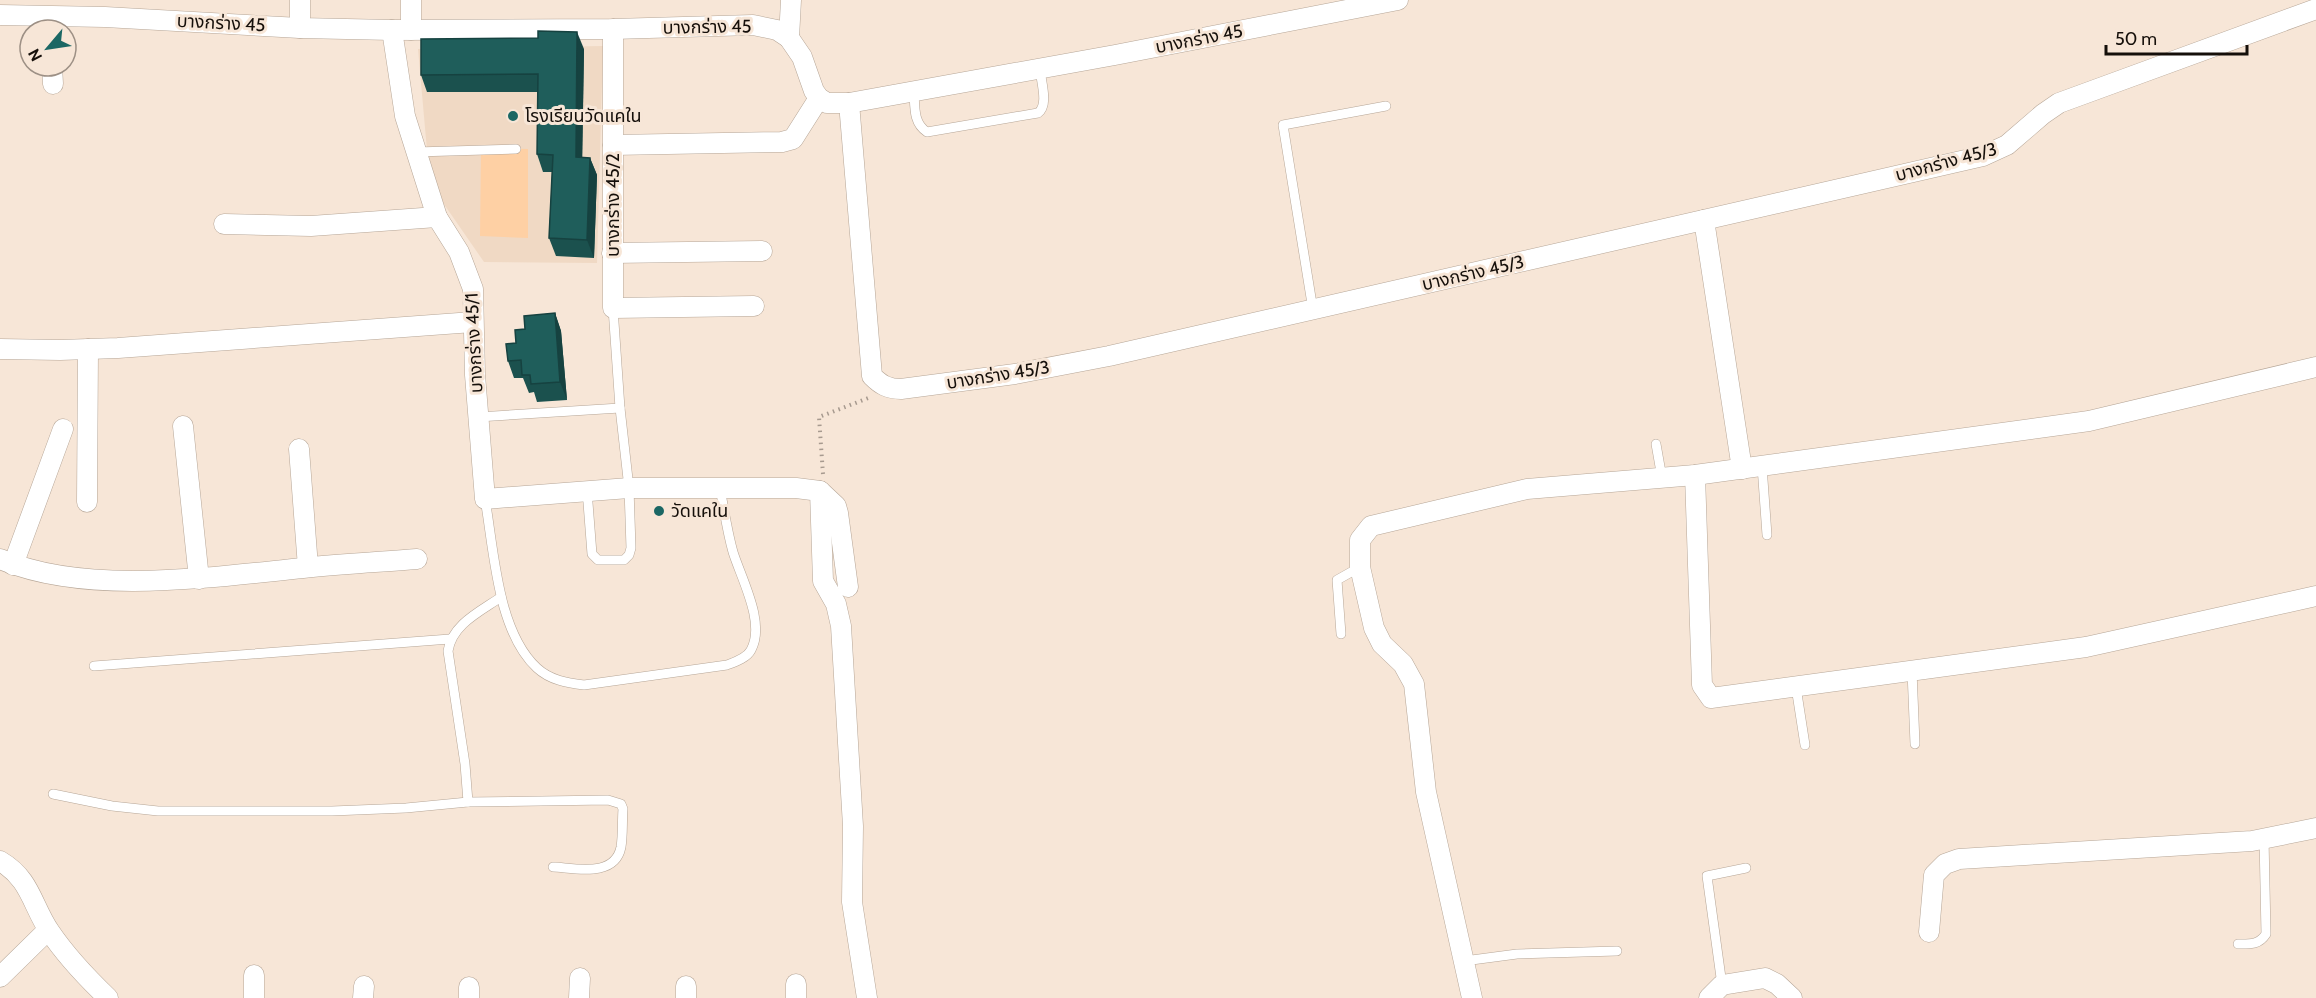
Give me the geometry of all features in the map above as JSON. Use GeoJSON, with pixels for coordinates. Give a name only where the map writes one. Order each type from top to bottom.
{"type":"FeatureCollection","features":[{"type":"Feature","properties":{"kind":"street"},"geometry":{"type":"LineString","coordinates":[[300,0],[300,28]]}},
{"type":"Feature","properties":{"kind":"street","name":"บางกร่าง 45/1"},"geometry":{"type":"LineString","coordinates":[[411,0],[402,30],[405,116],[437,217],[459,252],[473,289],[478,417],[485,498]]}},
{"type":"Feature","properties":{"kind":"street"},"geometry":{"type":"LineString","coordinates":[[613,145],[782,142],[793,139],[819,98],[814,91],[802,57],[789,38],[791,0]]}},
{"type":"Feature","properties":{"kind":"street","name":"บางกร่าง 45"},"geometry":{"type":"LineString","coordinates":[[819,98],[827,103],[849,103],[914,92],[1398,0]]}},
{"type":"Feature","properties":{"kind":"street","name":"บางกร่าง 45/3"},"geometry":{"type":"LineString","coordinates":[[891,389],[1025,372],[1109,356],[1983,156],[2007,145],[2058,103],[2316,9]]}},
{"type":"Feature","properties":{"kind":"street","name":"บางกร่าง 45"},"geometry":{"type":"LineString","coordinates":[[0,15],[19,18]]}},
{"type":"Feature","properties":{"kind":"street","name":"บางกร่าง 45"},"geometry":{"type":"LineString","coordinates":[[78,24],[402,30],[613,29],[753,25],[777,30],[789,38]]}},
{"type":"Feature","properties":{"kind":"street","name":"บางกร่าง 45/2"},"geometry":{"type":"LineString","coordinates":[[613,29],[612,253],[614,308]]}},
{"type":"Feature","properties":{"kind":"street"},"geometry":{"type":"LineString","coordinates":[[849,103],[872,376],[880,384],[891,389]]}},
{"type":"Feature","properties":{"kind":"street"},"geometry":{"type":"LineString","coordinates":[[224,224],[311,226],[437,217]]}},
{"type":"Feature","properties":{"kind":"street"},"geometry":{"type":"LineString","coordinates":[[1704,220],[1742,469]]}},
{"type":"Feature","properties":{"kind":"street"},"geometry":{"type":"LineString","coordinates":[[612,253],[762,251]]}},
{"type":"Feature","properties":{"kind":"street"},"geometry":{"type":"LineString","coordinates":[[614,308],[754,306]]}},
{"type":"Feature","properties":{"kind":"street"},"geometry":{"type":"LineString","coordinates":[[0,349],[88,349],[473,322]]}},
{"type":"Feature","properties":{"kind":"street"},"geometry":{"type":"LineString","coordinates":[[87,502],[88,349]]}},
{"type":"Feature","properties":{"kind":"street"},"geometry":{"type":"LineString","coordinates":[[1472,998],[1425,792],[1414,684],[1403,664],[1382,644],[1374,628],[1360,567],[1360,540],[1371,526],[1527,489],[1695,475],[2089,421],[2316,367]]}},
{"type":"Feature","properties":{"kind":"street"},"geometry":{"type":"LineString","coordinates":[[183,426],[199,579]]}},
{"type":"Feature","properties":{"kind":"street"},"geometry":{"type":"LineString","coordinates":[[63,429],[7,562],[39,572],[70,577],[126,580],[199,579],[308,567],[417,559]]}},
{"type":"Feature","properties":{"kind":"street"},"geometry":{"type":"LineString","coordinates":[[299,449],[308,567]]}},
{"type":"Feature","properties":{"kind":"street"},"geometry":{"type":"LineString","coordinates":[[1695,475],[1702,685],[1711,698],[2086,648],[2316,596]]}},
{"type":"Feature","properties":{"kind":"street"},"geometry":{"type":"LineString","coordinates":[[485,498],[630,488],[796,488],[823,493],[836,506],[838,513],[848,587]]}},
{"type":"Feature","properties":{"kind":"street"},"geometry":{"type":"LineString","coordinates":[[823,493],[823,581],[836,604],[842,626],[853,826],[852,902],[867,998]]}},
{"type":"Feature","properties":{"kind":"street"},"geometry":{"type":"LineString","coordinates":[[1929,932],[1934,875],[1945,864],[1959,859],[2156,848],[2264,838],[2316,828]]}},
{"type":"Feature","properties":{"kind":"street"},"geometry":{"type":"LineString","coordinates":[[0,861],[26,884],[48,930],[76,968],[108,998]]}},
{"type":"Feature","properties":{"kind":"street"},"geometry":{"type":"LineString","coordinates":[[0,977],[48,930]]}},
{"type":"Feature","properties":{"kind":"street"},"geometry":{"type":"LineString","coordinates":[[254,975],[254,998]]}},
{"type":"Feature","properties":{"kind":"street"},"geometry":{"type":"LineString","coordinates":[[1716,991],[1765,978],[1777,984],[1792,998]]}},
{"type":"Feature","properties":{"kind":"lane"},"geometry":{"type":"LineString","coordinates":[[914,92],[916,120],[927,132],[1038,113],[1042,110],[1044,103],[1040,69]]}},
{"type":"Feature","properties":{"kind":"lane"},"geometry":{"type":"LineString","coordinates":[[1313,310],[1282,124],[1386,106]]}},
{"type":"Feature","properties":{"kind":"lane"},"geometry":{"type":"LineString","coordinates":[[416,152],[516,149]]}},
{"type":"Feature","properties":{"kind":"lane"},"geometry":{"type":"LineString","coordinates":[[587,490],[592,554],[598,560],[624,560],[630,555],[632,548],[630,488],[620,408],[614,308]]}},
{"type":"Feature","properties":{"kind":"lane"},"geometry":{"type":"LineString","coordinates":[[478,417],[620,408]]}},
{"type":"Feature","properties":{"kind":"lane"},"geometry":{"type":"LineString","coordinates":[[1656,444],[1662,478]]}},
{"type":"Feature","properties":{"kind":"lane"},"geometry":{"type":"LineString","coordinates":[[1762,466],[1767,535]]}},
{"type":"Feature","properties":{"kind":"lane","name":"บางกร่าง 45/1"},"geometry":{"type":"LineString","coordinates":[[485,498],[501,597],[525,655],[539,670],[567,683],[584,686],[728,665],[738,661],[751,650],[755,623],[750,594],[732,549],[720,488]]}},
{"type":"Feature","properties":{"kind":"lane"},"geometry":{"type":"LineString","coordinates":[[1341,634],[1337,580],[1360,567]]}},
{"type":"Feature","properties":{"kind":"lane"},"geometry":{"type":"LineString","coordinates":[[468,802],[465,764],[448,651],[450,639],[456,630],[501,597]]}},
{"type":"Feature","properties":{"kind":"lane"},"geometry":{"type":"LineString","coordinates":[[94,666],[450,639]]}},
{"type":"Feature","properties":{"kind":"lane"},"geometry":{"type":"LineString","coordinates":[[1912,671],[1915,744]]}},
{"type":"Feature","properties":{"kind":"lane"},"geometry":{"type":"LineString","coordinates":[[1796,687],[1805,745]]}},
{"type":"Feature","properties":{"kind":"lane"},"geometry":{"type":"LineString","coordinates":[[53,794],[112,806],[158,810],[332,812],[468,802],[608,800],[621,804],[623,809],[621,848],[611,865],[600,869],[553,867]]}},
{"type":"Feature","properties":{"kind":"lane"},"geometry":{"type":"LineString","coordinates":[[2238,944],[2257,943],[2266,934],[2264,838]]}},
{"type":"Feature","properties":{"kind":"lane"},"geometry":{"type":"LineString","coordinates":[[1716,991],[1707,876],[1746,868]]}},
{"type":"Feature","properties":{"kind":"lane"},"geometry":{"type":"LineString","coordinates":[[1464,961],[1517,954],[1617,951]]}},
{"type":"Feature","properties":{"kind":"path"},"geometry":{"type":"LineString","coordinates":[[823,493],[819,417],[891,389]]}},
{"type":"Feature","properties":{"kind":"shaded area","name":"โรงเรียนวัดแคใน"},"geometry":{"type":"Polygon","coordinates":[[[603,46],[597,263],[484,262],[430,184],[418,49],[603,46]]]}},
{"type":"Feature","properties":{"kind":"shaded area"},"geometry":{"type":"Polygon","coordinates":[[[481,148],[528,149],[528,238],[480,236],[481,148]]]}},
{"type":"Feature","properties":{"kind":"building"},"geometry":{"type":"Polygon","coordinates":[[[538,31],[577,32],[576,157],[590,158],[587,240],[549,238],[553,155],[537,154],[538,74],[421,75],[421,39],[538,38],[538,31]]]}},
{"type":"Feature","properties":{"kind":"building"},"geometry":{"type":"Polygon","coordinates":[[[555,313],[560,382],[531,384],[530,375],[522,375],[521,360],[508,361],[506,344],[516,343],[515,330],[525,329],[524,316],[555,313]]]}},
{"type":"Feature","properties":{"kind":"place","name":"โรงเรียนวัดแคใน"},"geometry":{"type":"Point","coordinates":[513,116]}},
{"type":"Feature","properties":{"kind":"place","name":"วัดแคใน"},"geometry":{"type":"Point","coordinates":[659,511]}}]}
